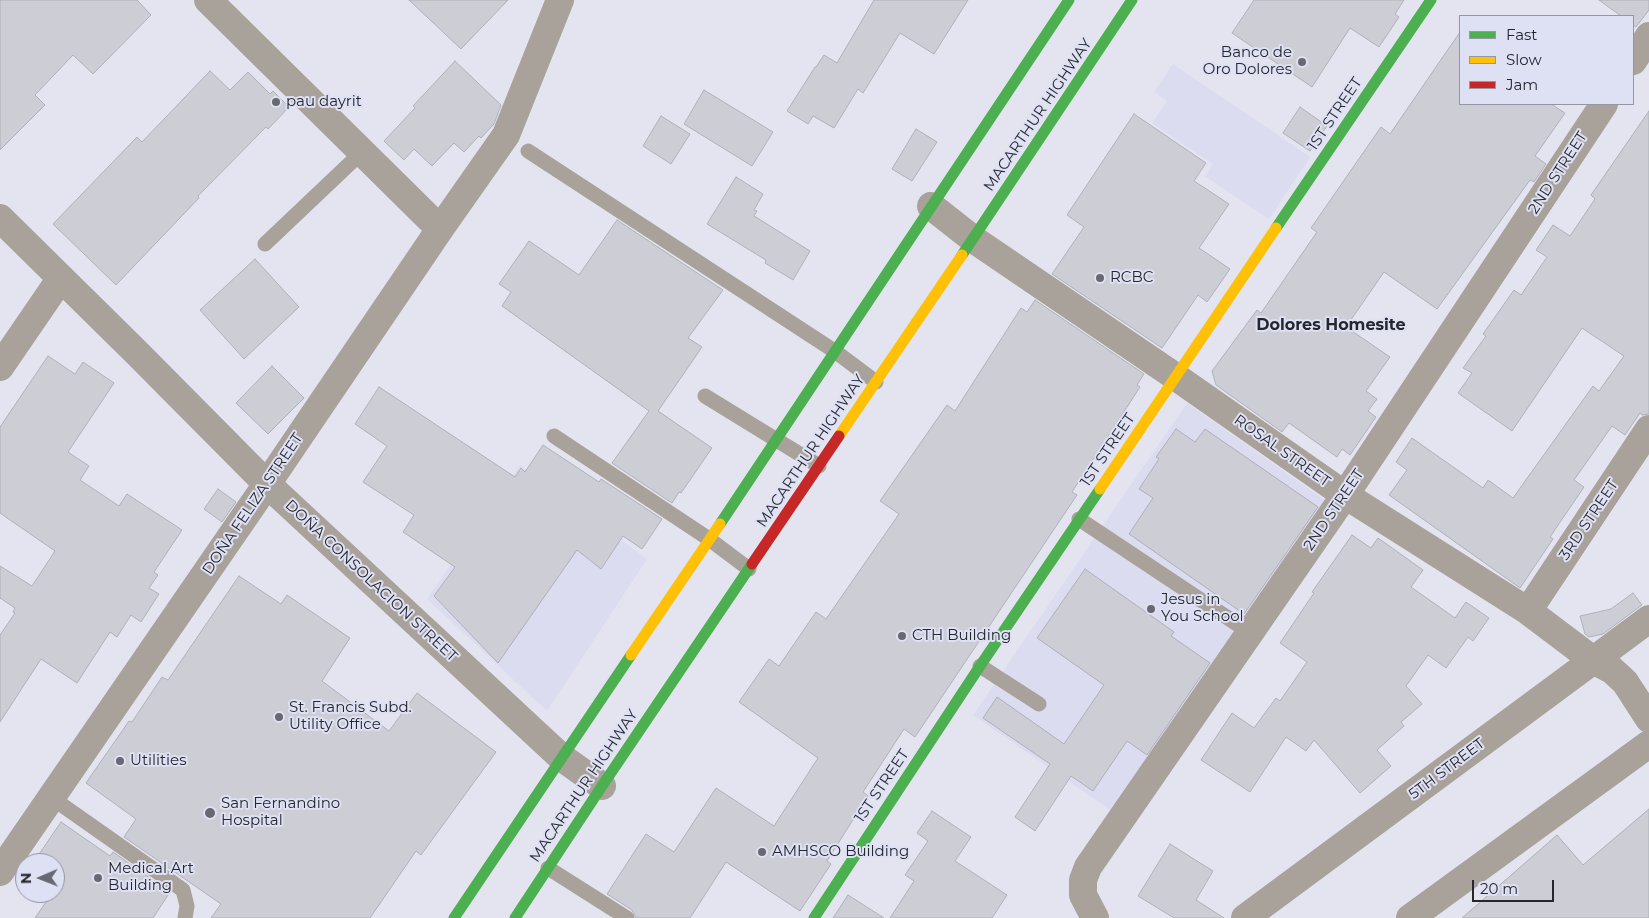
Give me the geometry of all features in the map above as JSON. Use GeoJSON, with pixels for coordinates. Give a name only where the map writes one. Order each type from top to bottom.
{"type":"FeatureCollection","features":[{"type":"Feature","properties":{"kind":"main road"},"geometry":{"type":"LineString","coordinates":[[454,918],[836,352],[1069,0]]}},
{"type":"Feature","properties":{"kind":"main road","name":"MACARTHUR HIGHWAY"},"geometry":{"type":"LineString","coordinates":[[515,918],[1132,0]]}},
{"type":"Feature","properties":{"kind":"main road","name":"1ST STREET"},"geometry":{"type":"LineString","coordinates":[[814,918],[980,666],[1431,0]]}},
{"type":"Feature","properties":{"kind":"street"},"geometry":{"type":"LineString","coordinates":[[208,0],[440,229]]}},
{"type":"Feature","properties":{"kind":"street","name":"DOÑA FELIZA STREET"},"geometry":{"type":"LineString","coordinates":[[0,872],[506,135],[560,0]]}},
{"type":"Feature","properties":{"kind":"street"},"geometry":{"type":"LineString","coordinates":[[1634,59],[1649,36]]}},
{"type":"Feature","properties":{"kind":"street","name":"2ND STREET"},"geometry":{"type":"LineString","coordinates":[[1095,918],[1083,895],[1083,880],[1088,867],[1346,495],[1603,105]]}},
{"type":"Feature","properties":{"kind":"street","name":"ROSAL STREET"},"geometry":{"type":"LineString","coordinates":[[932,206],[973,239],[1346,495],[1528,611],[1593,660],[1612,670],[1625,682],[1649,719]]}},
{"type":"Feature","properties":{"kind":"street","name":"DOÑA CONSOLACION STREET"},"geometry":{"type":"LineString","coordinates":[[0,218],[268,484],[561,757],[602,786]]}},
{"type":"Feature","properties":{"kind":"street"},"geometry":{"type":"LineString","coordinates":[[0,367],[61,278]]}},
{"type":"Feature","properties":{"kind":"street","name":"3RD STREET"},"geometry":{"type":"LineString","coordinates":[[1528,611],[1649,429]]}},
{"type":"Feature","properties":{"kind":"street","name":"5TH STREET"},"geometry":{"type":"LineString","coordinates":[[1246,918],[1649,620]]}},
{"type":"Feature","properties":{"kind":"street"},"geometry":{"type":"LineString","coordinates":[[1410,918],[1646,752]]}},
{"type":"Feature","properties":{"kind":"lane"},"geometry":{"type":"LineString","coordinates":[[528,151],[836,352],[876,382]]}},
{"type":"Feature","properties":{"kind":"lane"},"geometry":{"type":"LineString","coordinates":[[265,244],[362,152]]}},
{"type":"Feature","properties":{"kind":"lane"},"geometry":{"type":"LineString","coordinates":[[705,396],[819,466]]}},
{"type":"Feature","properties":{"kind":"lane"},"geometry":{"type":"LineString","coordinates":[[554,436],[749,569]]}},
{"type":"Feature","properties":{"kind":"lane"},"geometry":{"type":"LineString","coordinates":[[1079,519],[1250,632]]}},
{"type":"Feature","properties":{"kind":"lane"},"geometry":{"type":"LineString","coordinates":[[980,666],[1039,704]]}},
{"type":"Feature","properties":{"kind":"lane"},"geometry":{"type":"LineString","coordinates":[[52,798],[183,890],[187,906],[185,918]]}},
{"type":"Feature","properties":{"kind":"lane"},"geometry":{"type":"LineString","coordinates":[[548,868],[627,918]]}},
{"type":"Feature","properties":{"kind":"shaded area"},"geometry":{"type":"Polygon","coordinates":[[[1173,64],[1310,157],[1269,219],[1205,176],[1213,164],[1152,123],[1167,101],[1154,92],[1173,64]]]}},
{"type":"Feature","properties":{"kind":"shaded area","name":"Jesus in You School"},"geometry":{"type":"Polygon","coordinates":[[[1187,403],[1329,503],[1116,814],[973,715],[1187,403]]]}},
{"type":"Feature","properties":{"kind":"shaded area"},"geometry":{"type":"Polygon","coordinates":[[[520,465],[647,559],[547,711],[427,599],[520,465]]]}},
{"type":"Feature","properties":{"kind":"building"},"geometry":{"type":"Polygon","coordinates":[[[0,0],[137,0],[151,15],[93,74],[73,55],[35,95],[45,105],[0,150],[0,0]]]}},
{"type":"Feature","properties":{"kind":"building"},"geometry":{"type":"Polygon","coordinates":[[[409,0],[508,0],[461,49],[409,0]]]}},
{"type":"Feature","properties":{"kind":"building"},"geometry":{"type":"Polygon","coordinates":[[[874,0],[968,0],[934,54],[900,33],[863,93],[858,89],[834,128],[813,116],[808,124],[787,111],[824,55],[837,63],[874,0]]]}},
{"type":"Feature","properties":{"kind":"building","name":"Banco de Oro Dolores"},"geometry":{"type":"Polygon","coordinates":[[[1254,0],[1404,0],[1395,14],[1399,17],[1379,47],[1350,28],[1312,87],[1232,33],[1254,0]]]}},
{"type":"Feature","properties":{"kind":"building"},"geometry":{"type":"Polygon","coordinates":[[[1599,0],[1649,0],[1649,10],[1636,27],[1634,26],[1634,15],[1620,15],[1599,0]]]}},
{"type":"Feature","properties":{"kind":"building"},"geometry":{"type":"Polygon","coordinates":[[[1459,33],[1459,105],[1553,105],[1565,113],[1535,156],[1546,164],[1534,182],[1530,180],[1437,309],[1384,272],[1346,327],[1390,357],[1366,391],[1377,399],[1368,411],[1376,417],[1350,455],[1342,449],[1337,457],[1289,423],[1282,432],[1216,385],[1212,371],[1257,310],[1261,313],[1317,232],[1311,228],[1381,127],[1390,134],[1459,33]]]}},
{"type":"Feature","properties":{"kind":"building"},"geometry":{"type":"Polygon","coordinates":[[[455,61],[501,105],[494,124],[464,152],[454,143],[432,166],[414,149],[404,160],[384,141],[415,108],[413,106],[455,61]]]}},
{"type":"Feature","properties":{"kind":"building"},"geometry":{"type":"Polygon","coordinates":[[[210,71],[230,90],[248,72],[270,94],[273,91],[289,107],[268,129],[266,127],[198,196],[199,198],[116,285],[53,224],[137,137],[142,142],[210,71]]]}},
{"type":"Feature","properties":{"kind":"building"},"geometry":{"type":"Polygon","coordinates":[[[704,90],[773,132],[752,166],[684,124],[704,90]]]}},
{"type":"Feature","properties":{"kind":"building"},"geometry":{"type":"Polygon","coordinates":[[[1300,107],[1327,126],[1310,151],[1283,133],[1300,107]]]}},
{"type":"Feature","properties":{"kind":"building"},"geometry":{"type":"Polygon","coordinates":[[[1649,111],[1649,414],[1642,415],[1640,413],[1625,435],[1612,426],[1574,480],[1584,487],[1550,537],[1553,539],[1520,588],[1389,495],[1407,470],[1396,462],[1412,438],[1483,488],[1488,480],[1513,498],[1593,386],[1599,391],[1624,356],[1582,328],[1512,431],[1458,393],[1472,373],[1463,368],[1486,336],[1483,334],[1514,290],[1521,295],[1547,257],[1536,250],[1553,225],[1570,236],[1595,199],[1591,195],[1649,111]]]}},
{"type":"Feature","properties":{"kind":"building"},"geometry":{"type":"Polygon","coordinates":[[[1134,114],[1206,163],[1194,181],[1229,204],[1199,248],[1230,269],[1207,302],[1198,295],[1162,348],[1052,274],[1084,227],[1067,215],[1134,114]]]}},
{"type":"Feature","properties":{"kind":"building"},"geometry":{"type":"Polygon","coordinates":[[[661,116],[690,134],[671,164],[643,146],[661,116]]]}},
{"type":"Feature","properties":{"kind":"building"},"geometry":{"type":"Polygon","coordinates":[[[916,129],[937,142],[912,181],[892,169],[916,129]]]}},
{"type":"Feature","properties":{"kind":"building"},"geometry":{"type":"Polygon","coordinates":[[[736,177],[763,194],[754,210],[757,211],[754,216],[810,251],[793,280],[765,263],[766,260],[707,224],[736,177]]]}},
{"type":"Feature","properties":{"kind":"building"},"geometry":{"type":"Polygon","coordinates":[[[617,220],[723,290],[688,338],[702,347],[658,411],[712,448],[672,503],[612,463],[649,411],[502,306],[511,292],[499,284],[529,241],[579,275],[617,220]]]}},
{"type":"Feature","properties":{"kind":"building"},"geometry":{"type":"Polygon","coordinates":[[[255,259],[299,307],[244,359],[200,310],[255,259]]]}},
{"type":"Feature","properties":{"kind":"building"},"geometry":{"type":"Polygon","coordinates":[[[1035,300],[1144,374],[1137,385],[1140,387],[1072,492],[1077,495],[915,737],[904,729],[863,792],[868,796],[827,861],[831,864],[800,911],[726,862],[690,918],[636,918],[632,910],[607,894],[646,834],[674,852],[716,788],[774,826],[818,758],[739,702],[769,659],[779,666],[816,612],[826,619],[899,514],[880,501],[947,405],[955,411],[1021,308],[1027,312],[1035,300]]]}},
{"type":"Feature","properties":{"kind":"building"},"geometry":{"type":"Polygon","coordinates":[[[48,356],[75,374],[83,362],[114,383],[68,452],[89,466],[80,480],[119,506],[127,494],[182,530],[154,572],[158,575],[149,588],[159,594],[141,622],[131,615],[117,637],[110,632],[77,683],[41,659],[0,722],[0,635],[15,613],[13,612],[15,608],[0,598],[0,566],[32,586],[55,551],[0,513],[0,427],[48,356]]]}},
{"type":"Feature","properties":{"kind":"building"},"geometry":{"type":"Polygon","coordinates":[[[272,366],[304,398],[268,434],[236,403],[272,366]]]}},
{"type":"Feature","properties":{"kind":"building"},"geometry":{"type":"Polygon","coordinates":[[[379,387],[515,477],[521,468],[525,472],[543,445],[599,482],[601,479],[662,519],[642,549],[623,536],[601,569],[577,550],[498,663],[434,596],[455,567],[403,532],[414,515],[363,482],[387,446],[355,424],[379,387]]]}},
{"type":"Feature","properties":{"kind":"building"},"geometry":{"type":"Polygon","coordinates":[[[1176,429],[1195,442],[1205,429],[1318,507],[1244,614],[1129,534],[1153,498],[1139,489],[1159,459],[1156,457],[1176,429]]]}},
{"type":"Feature","properties":{"kind":"building"},"geometry":{"type":"Polygon","coordinates":[[[218,489],[236,502],[222,522],[204,509],[218,489]]]}},
{"type":"Feature","properties":{"kind":"building"},"geometry":{"type":"Polygon","coordinates":[[[1352,535],[1371,548],[1378,538],[1423,570],[1411,587],[1455,618],[1466,602],[1489,618],[1473,641],[1468,637],[1446,668],[1428,655],[1406,686],[1422,704],[1401,722],[1404,726],[1377,750],[1391,766],[1360,793],[1314,740],[1306,751],[1286,737],[1250,792],[1201,760],[1232,713],[1254,728],[1276,698],[1280,701],[1307,662],[1280,643],[1314,593],[1312,592],[1352,535]]]}},
{"type":"Feature","properties":{"kind":"building"},"geometry":{"type":"Polygon","coordinates":[[[1085,569],[1174,632],[1171,636],[1210,663],[1147,755],[1127,741],[1093,791],[1071,776],[1035,831],[1015,817],[1050,764],[983,718],[997,697],[1064,744],[1104,685],[1037,638],[1085,569]]]}},
{"type":"Feature","properties":{"kind":"building"},"geometry":{"type":"Polygon","coordinates":[[[239,576],[281,604],[287,595],[350,638],[322,681],[389,731],[417,693],[496,752],[421,855],[416,851],[370,918],[211,918],[221,904],[124,837],[136,819],[86,783],[129,721],[132,722],[162,677],[168,680],[239,576]]]}},
{"type":"Feature","properties":{"kind":"building"},"geometry":{"type":"Polygon","coordinates":[[[1633,593],[1642,605],[1603,634],[1589,637],[1585,634],[1580,616],[1611,609],[1633,593]]]}},
{"type":"Feature","properties":{"kind":"building"},"geometry":{"type":"Polygon","coordinates":[[[1649,809],[1649,918],[1462,918],[1557,835],[1583,865],[1649,809]]]}},
{"type":"Feature","properties":{"kind":"building"},"geometry":{"type":"Polygon","coordinates":[[[932,811],[971,837],[955,861],[1007,895],[992,918],[890,918],[914,881],[905,875],[928,841],[917,833],[932,811]]]}},
{"type":"Feature","properties":{"kind":"building","name":"Medical Art Building"},"geometry":{"type":"Polygon","coordinates":[[[61,822],[110,856],[113,852],[170,892],[153,918],[35,918],[45,903],[65,903],[65,853],[40,853],[61,822]]]}},
{"type":"Feature","properties":{"kind":"building"},"geometry":{"type":"Polygon","coordinates":[[[1170,844],[1213,871],[1196,900],[1224,918],[1174,918],[1138,896],[1170,844]]]}},
{"type":"Feature","properties":{"kind":"building"},"geometry":{"type":"Polygon","coordinates":[[[848,895],[884,918],[833,918],[848,895]]]}},
{"type":"Feature","properties":{"kind":"traffic: fast"},"geometry":{"type":"LineString","coordinates":[[720,524],[1069,0]]}},
{"type":"Feature","properties":{"kind":"traffic: fast"},"geometry":{"type":"LineString","coordinates":[[962,255],[1132,0]]}},
{"type":"Feature","properties":{"kind":"traffic: fast"},"geometry":{"type":"LineString","coordinates":[[1276,228],[1431,0]]}},
{"type":"Feature","properties":{"kind":"traffic: fast"},"geometry":{"type":"LineString","coordinates":[[814,918],[980,666],[1100,489]]}},
{"type":"Feature","properties":{"kind":"traffic: fast"},"geometry":{"type":"LineString","coordinates":[[515,918],[752,564]]}},
{"type":"Feature","properties":{"kind":"traffic: fast"},"geometry":{"type":"LineString","coordinates":[[454,918],[631,655]]}},
{"type":"Feature","properties":{"kind":"traffic: slow"},"geometry":{"type":"LineString","coordinates":[[1100,489],[1276,228]]}},
{"type":"Feature","properties":{"kind":"traffic: slow"},"geometry":{"type":"LineString","coordinates":[[839,436],[962,255]]}},
{"type":"Feature","properties":{"kind":"traffic: slow"},"geometry":{"type":"LineString","coordinates":[[631,655],[720,524]]}},
{"type":"Feature","properties":{"kind":"traffic: jam"},"geometry":{"type":"LineString","coordinates":[[752,564],[839,436]]}},
{"type":"Feature","properties":{"kind":"place","name":"Banco de Oro Dolores"},"geometry":{"type":"Point","coordinates":[1302,62]}},
{"type":"Feature","properties":{"kind":"place","name":"pau dayrit"},"geometry":{"type":"Point","coordinates":[276,102]}},
{"type":"Feature","properties":{"kind":"place","name":"RCBC"},"geometry":{"type":"Point","coordinates":[1100,278]}},
{"type":"Feature","properties":{"kind":"place","name":"Jesus in You School"},"geometry":{"type":"Point","coordinates":[1151,609]}},
{"type":"Feature","properties":{"kind":"place","name":"CTH Building"},"geometry":{"type":"Point","coordinates":[902,636]}},
{"type":"Feature","properties":{"kind":"place","name":"St. Francis Subd. Utility Office"},"geometry":{"type":"Point","coordinates":[279,717]}},
{"type":"Feature","properties":{"kind":"place","name":"Utilities"},"geometry":{"type":"Point","coordinates":[120,761]}},
{"type":"Feature","properties":{"kind":"place","name":"San Fernandino Hospital"},"geometry":{"type":"Point","coordinates":[210,813]}},
{"type":"Feature","properties":{"kind":"place","name":"AMHSCO Building"},"geometry":{"type":"Point","coordinates":[762,852]}},
{"type":"Feature","properties":{"kind":"place","name":"Medical Art Building"},"geometry":{"type":"Point","coordinates":[98,878]}},
{"type":"Feature","properties":{"kind":"district","name":"Dolores Homesite"},"geometry":{"type":"Point","coordinates":[1331,325]}}]}
